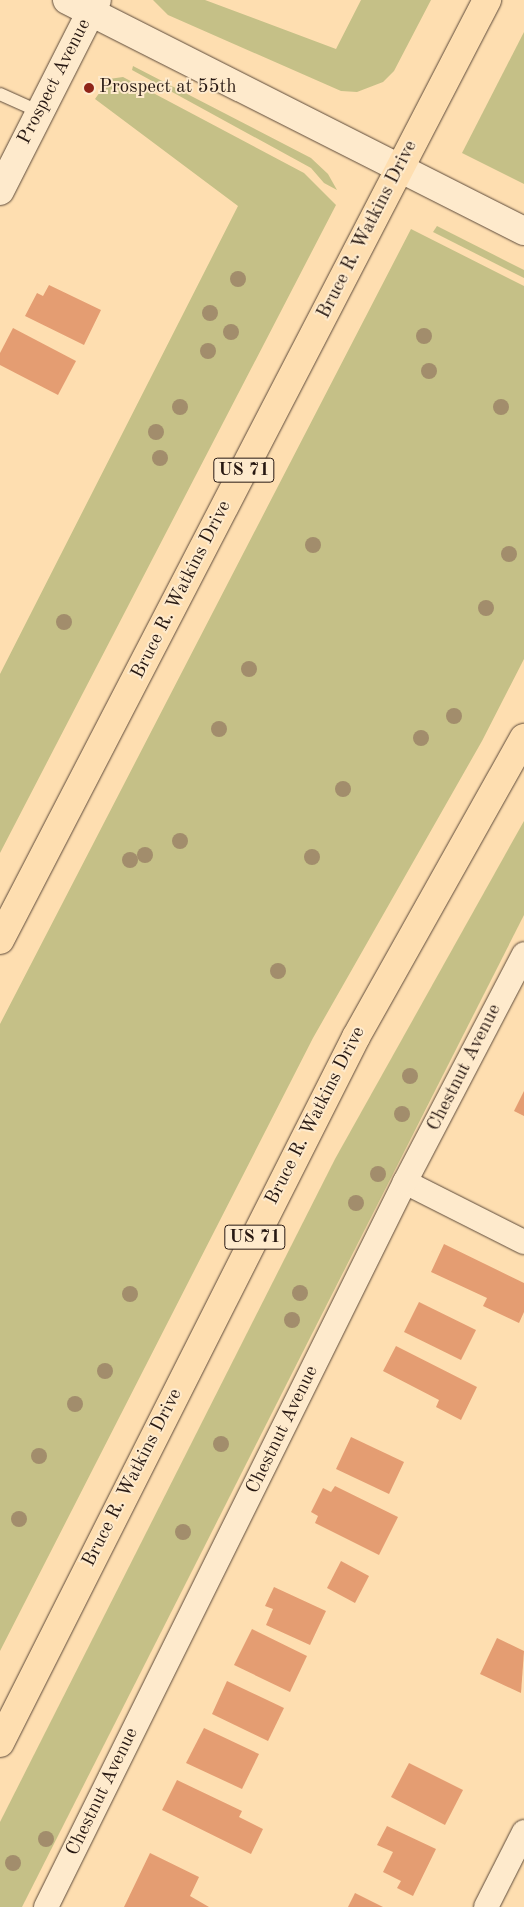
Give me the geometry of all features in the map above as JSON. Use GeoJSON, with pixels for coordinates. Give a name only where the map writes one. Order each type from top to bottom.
{"type":"FeatureCollection","features":[{"type":"Feature","properties":{"kind":"highway","name":"Bruce R. Watkins Drive"},"geometry":{"type":"LineString","coordinates":[[0,940],[487,0]]}},
{"type":"Feature","properties":{"kind":"highway","name":"Bruce R. Watkins Drive"},"geometry":{"type":"LineString","coordinates":[[0,1743],[356,1037],[524,738]]}},
{"type":"Feature","properties":{"kind":"main road"},"geometry":{"type":"LineString","coordinates":[[85,4],[400,169],[524,231]]}},
{"type":"Feature","properties":{"kind":"main road","name":"Prospect Avenue"},"geometry":{"type":"LineString","coordinates":[[0,191],[40,112],[85,4]]}},
{"type":"Feature","properties":{"kind":"street","name":"Chestnut Avenue"},"geometry":{"type":"LineString","coordinates":[[46,1907],[405,1182],[524,954]]}},
{"type":"Feature","properties":{"kind":"street"},"geometry":{"type":"LineString","coordinates":[[405,1182],[524,1242]]}},
{"type":"Feature","properties":{"kind":"street"},"geometry":{"type":"LineString","coordinates":[[486,1907],[524,1832]]}},
{"type":"Feature","properties":{"kind":"lane"},"geometry":{"type":"LineString","coordinates":[[0,94],[40,112]]}},
{"type":"Feature","properties":{"kind":"shaded area"},"geometry":{"type":"Polygon","coordinates":[[[153,0],[205,0],[336,49],[361,0],[431,0],[394,71],[383,82],[357,92],[341,91],[168,15],[153,0]]]}},
{"type":"Feature","properties":{"kind":"shaded area"},"geometry":{"type":"Polygon","coordinates":[[[524,32],[524,184],[462,153],[524,32]]]}},
{"type":"Feature","properties":{"kind":"shaded area"},"geometry":{"type":"Polygon","coordinates":[[[133,66],[311,158],[328,174],[337,190],[324,183],[311,168],[132,70],[133,66]]]}},
{"type":"Feature","properties":{"kind":"shaded area"},"geometry":{"type":"Polygon","coordinates":[[[123,77],[304,173],[336,205],[0,853],[0,674],[238,206],[95,99],[109,79],[123,77]]]}},
{"type":"Feature","properties":{"kind":"shaded area"},"geometry":{"type":"Polygon","coordinates":[[[437,226],[524,270],[524,278],[433,232],[437,226]]]}},
{"type":"Feature","properties":{"kind":"shaded area"},"geometry":{"type":"Polygon","coordinates":[[[411,229],[524,286],[524,659],[482,741],[313,1038],[0,1651],[0,1024],[411,229]]]}},
{"type":"Feature","properties":{"kind":"shaded area"},"geometry":{"type":"Polygon","coordinates":[[[524,821],[524,915],[22,1907],[0,1907],[0,1822],[335,1159],[524,821]]]}},
{"type":"Feature","properties":{"kind":"building"},"geometry":{"type":"Polygon","coordinates":[[[49,285],[101,310],[84,345],[25,316],[37,293],[43,296],[49,285]]]}},
{"type":"Feature","properties":{"kind":"building"},"geometry":{"type":"Polygon","coordinates":[[[13,328],[76,361],[58,395],[0,365],[0,353],[13,328]]]}},
{"type":"Feature","properties":{"kind":"building"},"geometry":{"type":"Polygon","coordinates":[[[524,1091],[524,1116],[514,1111],[524,1091]]]}},
{"type":"Feature","properties":{"kind":"building"},"geometry":{"type":"Polygon","coordinates":[[[444,1244],[524,1283],[524,1312],[519,1323],[483,1306],[487,1298],[431,1272],[444,1244]]]}},
{"type":"Feature","properties":{"kind":"building"},"geometry":{"type":"Polygon","coordinates":[[[419,1302],[476,1330],[461,1360],[404,1332],[419,1302]]]}},
{"type":"Feature","properties":{"kind":"building"},"geometry":{"type":"Polygon","coordinates":[[[396,1346],[477,1387],[461,1420],[436,1407],[439,1400],[383,1371],[396,1346]]]}},
{"type":"Feature","properties":{"kind":"building"},"geometry":{"type":"Polygon","coordinates":[[[351,1437],[404,1462],[389,1494],[336,1469],[351,1437]]]}},
{"type":"Feature","properties":{"kind":"building"},"geometry":{"type":"Polygon","coordinates":[[[335,1486],[398,1517],[379,1555],[315,1523],[318,1516],[311,1512],[323,1488],[331,1492],[335,1486]]]}},
{"type":"Feature","properties":{"kind":"building"},"geometry":{"type":"Polygon","coordinates":[[[341,1561],[369,1576],[355,1603],[327,1588],[341,1561]]]}},
{"type":"Feature","properties":{"kind":"building"},"geometry":{"type":"Polygon","coordinates":[[[274,1587],[326,1611],[310,1645],[266,1625],[273,1609],[265,1606],[274,1587]]]}},
{"type":"Feature","properties":{"kind":"building"},"geometry":{"type":"Polygon","coordinates":[[[252,1629],[307,1656],[290,1692],[234,1665],[252,1629]]]}},
{"type":"Feature","properties":{"kind":"building"},"geometry":{"type":"Polygon","coordinates":[[[497,1638],[524,1651],[521,1693],[480,1674],[497,1638]]]}},
{"type":"Feature","properties":{"kind":"building"},"geometry":{"type":"Polygon","coordinates":[[[227,1681],[284,1708],[268,1741],[212,1714],[227,1681]]]}},
{"type":"Feature","properties":{"kind":"building"},"geometry":{"type":"Polygon","coordinates":[[[204,1728],[259,1754],[242,1789],[186,1763],[204,1728]]]}},
{"type":"Feature","properties":{"kind":"building"},"geometry":{"type":"Polygon","coordinates":[[[409,1763],[463,1790],[445,1825],[391,1797],[409,1763]]]}},
{"type":"Feature","properties":{"kind":"building"},"geometry":{"type":"Polygon","coordinates":[[[177,1780],[242,1811],[239,1817],[263,1829],[251,1854],[162,1810],[177,1780]]]}},
{"type":"Feature","properties":{"kind":"building"},"geometry":{"type":"Polygon","coordinates":[[[387,1826],[436,1849],[413,1896],[397,1888],[401,1881],[383,1872],[393,1852],[377,1845],[387,1826]]]}},
{"type":"Feature","properties":{"kind":"building"},"geometry":{"type":"Polygon","coordinates":[[[150,1853],[199,1877],[190,1896],[209,1907],[124,1907],[150,1853]]]}},
{"type":"Feature","properties":{"kind":"building"},"geometry":{"type":"Polygon","coordinates":[[[355,1893],[383,1907],[348,1907],[355,1893]]]}},
{"type":"Feature","properties":{"kind":"place","name":"Prospect at 55th"},"geometry":{"type":"Point","coordinates":[89,88]}}]}
